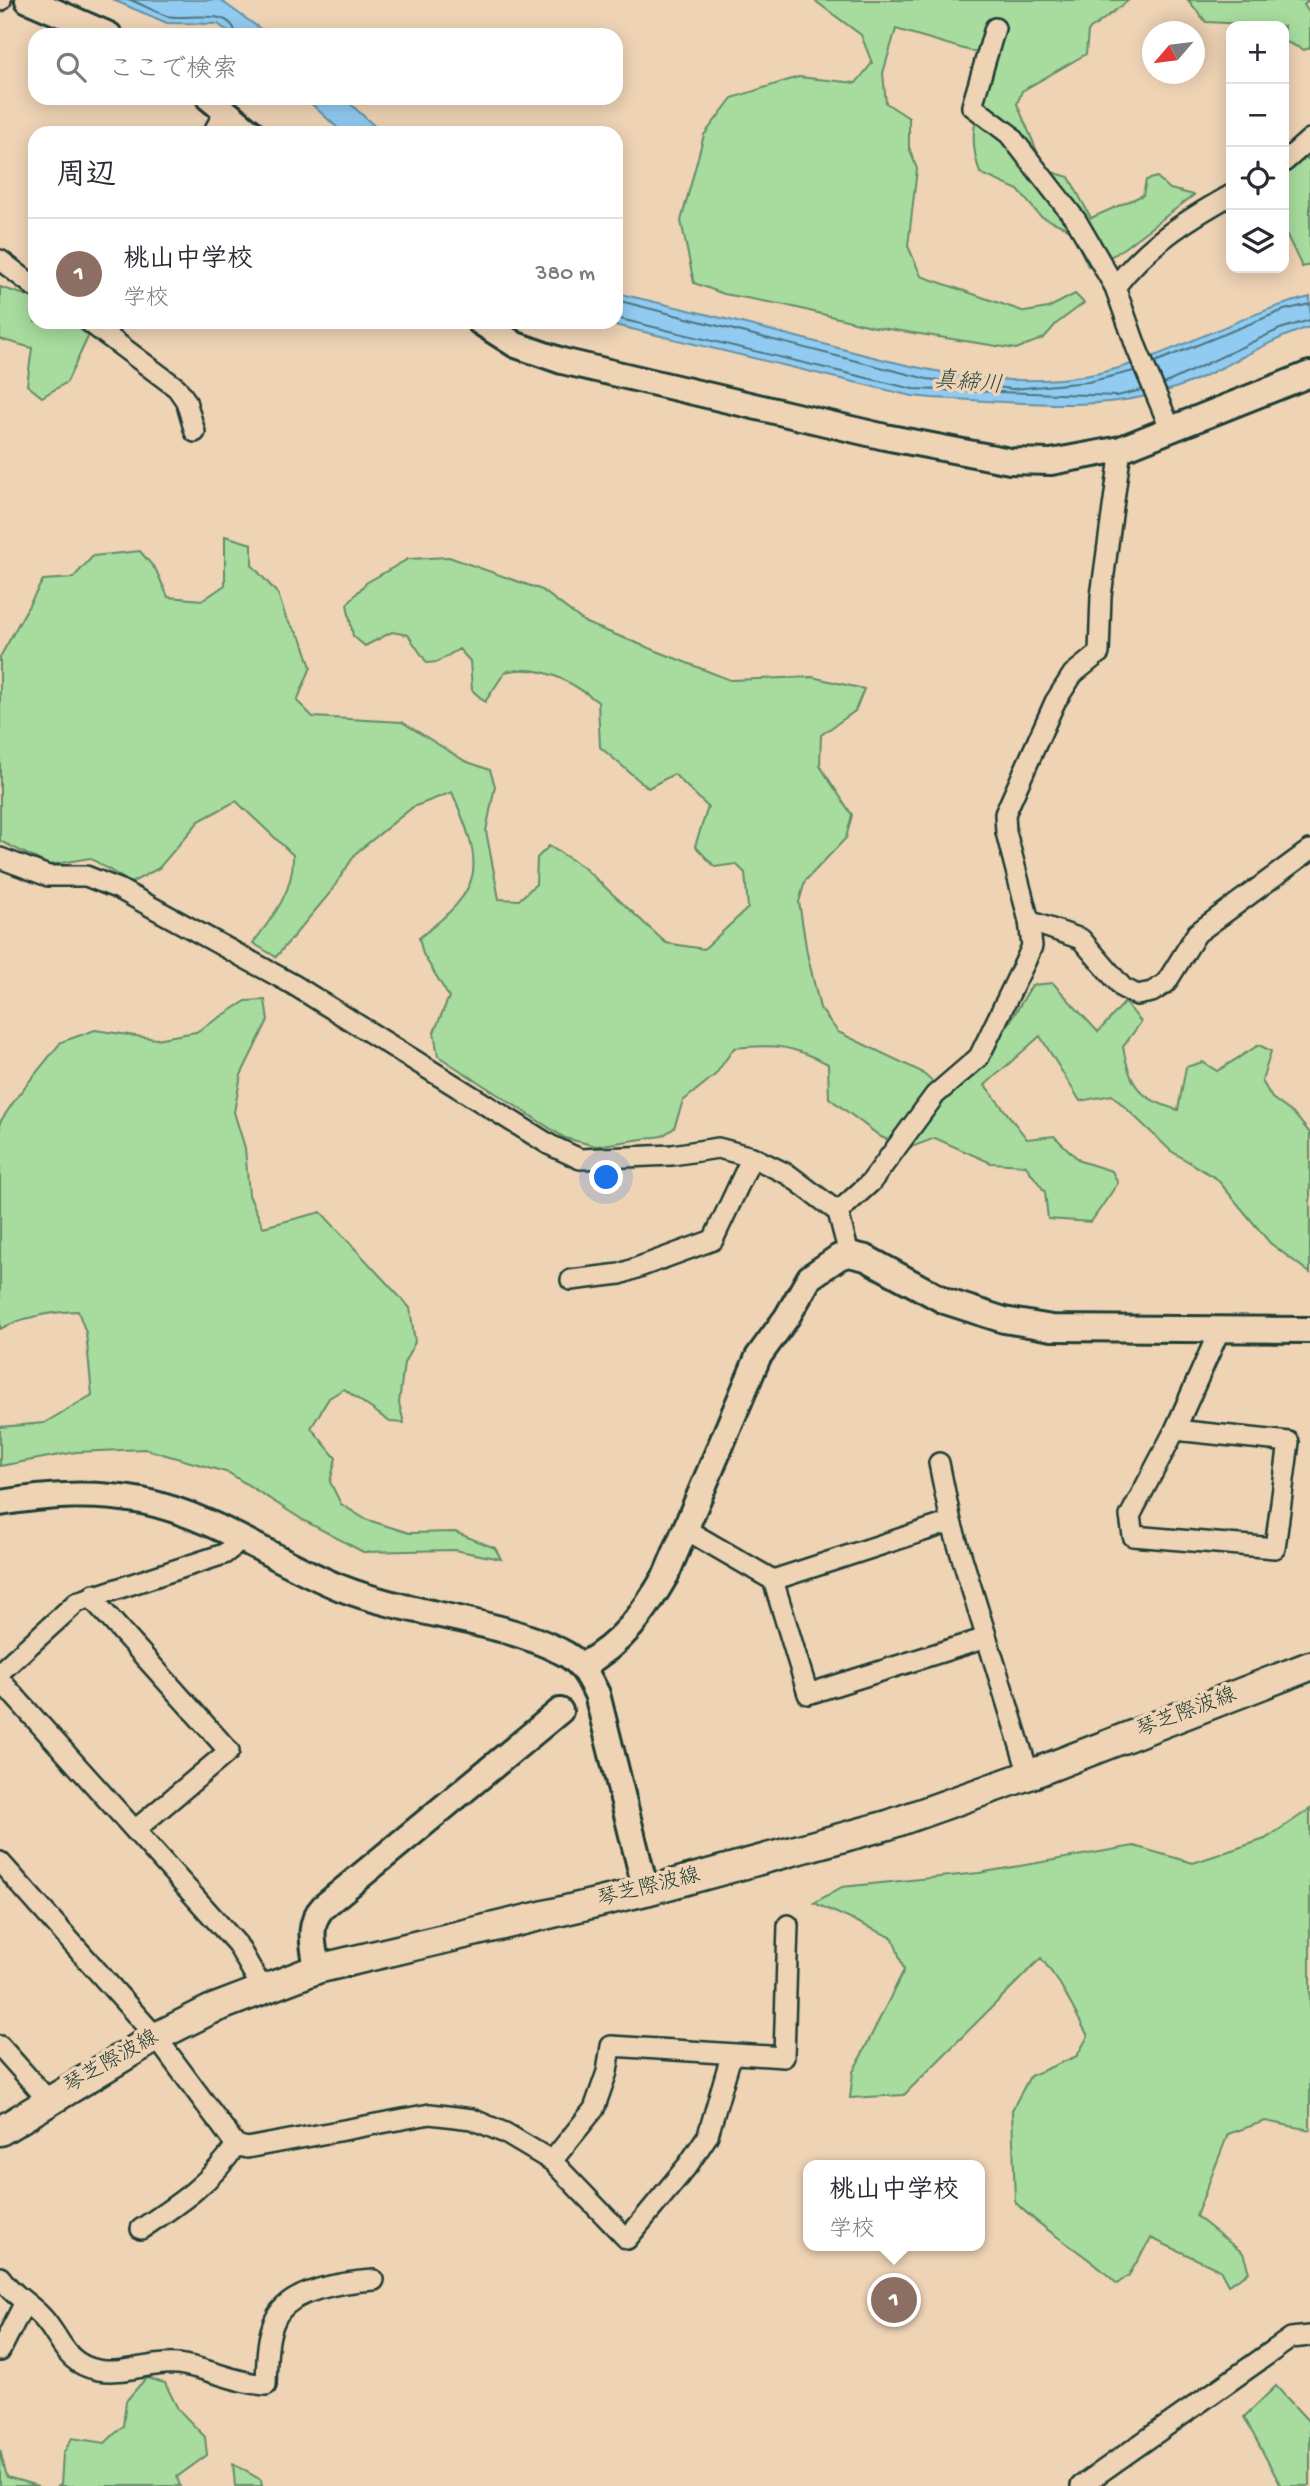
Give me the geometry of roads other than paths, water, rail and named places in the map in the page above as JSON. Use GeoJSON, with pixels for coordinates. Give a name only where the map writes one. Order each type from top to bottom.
{"type":"FeatureCollection","features":[{"type":"Feature","properties":{"kind":"main road","name":"琴芝際波線"},"geometry":{"type":"LineString","coordinates":[[0,2131],[156,2037],[262,1988],[317,1969],[398,1947],[646,1891],[888,1825],[1029,1775],[1310,1666]]}},
{"type":"Feature","properties":{"kind":"street"},"geometry":{"type":"LineString","coordinates":[[28,0],[93,28]]}},
{"type":"Feature","properties":{"kind":"street"},"geometry":{"type":"LineString","coordinates":[[995,28],[972,106],[1009,134],[1076,220],[1115,287],[1137,349],[1168,422]]}},
{"type":"Feature","properties":{"kind":"street"},"geometry":{"type":"LineString","coordinates":[[214,126],[217,105]]}},
{"type":"Feature","properties":{"kind":"street"},"geometry":{"type":"LineString","coordinates":[[218,105],[244,126]]}},
{"type":"Feature","properties":{"kind":"street"},"geometry":{"type":"LineString","coordinates":[[1289,158],[1310,139]]}},
{"type":"Feature","properties":{"kind":"street"},"geometry":{"type":"LineString","coordinates":[[1115,287],[1136,259],[1197,212],[1226,198]]}},
{"type":"Feature","properties":{"kind":"street"},"geometry":{"type":"LineString","coordinates":[[0,260],[28,282]]}},
{"type":"Feature","properties":{"kind":"street"},"geometry":{"type":"LineString","coordinates":[[110,329],[177,388],[186,401],[195,432]]}},
{"type":"Feature","properties":{"kind":"street"},"geometry":{"type":"LineString","coordinates":[[491,329],[516,345],[562,361],[971,455],[1010,461],[1051,461],[1121,449],[1168,422],[1310,374]]}},
{"type":"Feature","properties":{"kind":"street"},"geometry":{"type":"LineString","coordinates":[[838,1212],[871,1182],[935,1095],[979,1057],[1032,946],[1029,922],[1006,832],[1005,814],[1055,702],[1073,674],[1099,653],[1101,596],[1121,449]]}},
{"type":"Feature","properties":{"kind":"street"},"geometry":{"type":"LineString","coordinates":[[1029,922],[1080,939],[1123,988],[1137,995],[1152,992],[1166,983],[1197,933],[1310,850]]}},
{"type":"Feature","properties":{"kind":"street"},"geometry":{"type":"LineString","coordinates":[[0,858],[48,876],[86,876],[119,889],[294,985],[550,1145],[580,1159],[672,1155],[718,1148],[752,1157],[789,1175],[838,1212],[849,1254]]}},
{"type":"Feature","properties":{"kind":"street"},"geometry":{"type":"LineString","coordinates":[[571,1280],[620,1274],[713,1240],[752,1157]]}},
{"type":"Feature","properties":{"kind":"street"},"geometry":{"type":"LineString","coordinates":[[583,1665],[614,1645],[647,1608],[666,1575],[758,1357],[787,1317],[810,1277],[827,1264],[849,1254],[866,1258],[945,1301],[1004,1320],[1052,1328],[1310,1330]]}},
{"type":"Feature","properties":{"kind":"street"},"geometry":{"type":"LineString","coordinates":[[1175,1430],[1289,1442],[1275,1548],[1133,1536],[1130,1516],[1175,1430],[1220,1329]]}},
{"type":"Feature","properties":{"kind":"street"},"geometry":{"type":"LineString","coordinates":[[939,1463],[951,1522],[1029,1775]]}},
{"type":"Feature","properties":{"kind":"street"},"geometry":{"type":"LineString","coordinates":[[0,1503],[75,1494],[143,1502],[182,1513],[243,1539],[341,1588],[393,1605],[529,1638],[564,1653],[583,1665],[597,1694],[646,1891]]}},
{"type":"Feature","properties":{"kind":"street"},"geometry":{"type":"LineString","coordinates":[[774,1580],[951,1522]]}},
{"type":"Feature","properties":{"kind":"street"},"geometry":{"type":"LineString","coordinates":[[685,1530],[774,1580],[807,1694],[986,1638]]}},
{"type":"Feature","properties":{"kind":"street"},"geometry":{"type":"LineString","coordinates":[[0,1672],[77,1602],[94,1594],[224,1554],[243,1539]]}},
{"type":"Feature","properties":{"kind":"street"},"geometry":{"type":"LineString","coordinates":[[94,1594],[97,1604],[229,1751],[135,1830]]}},
{"type":"Feature","properties":{"kind":"street"},"geometry":{"type":"LineString","coordinates":[[0,1680],[237,1944],[262,1988]]}},
{"type":"Feature","properties":{"kind":"street"},"geometry":{"type":"LineString","coordinates":[[317,1969],[312,1930],[316,1914],[560,1711]]}},
{"type":"Feature","properties":{"kind":"street"},"geometry":{"type":"LineString","coordinates":[[0,1862],[156,2037],[236,2145],[247,2148],[430,2114],[472,2119],[505,2133],[552,2161],[627,2239],[688,2165],[708,2135],[731,2056]]}},
{"type":"Feature","properties":{"kind":"street"},"geometry":{"type":"LineString","coordinates":[[552,2161],[594,2109],[607,2072],[611,2046],[731,2056],[784,2057],[788,1925]]}},
{"type":"Feature","properties":{"kind":"street"},"geometry":{"type":"LineString","coordinates":[[0,2046],[48,2100]]}},
{"type":"Feature","properties":{"kind":"street"},"geometry":{"type":"LineString","coordinates":[[141,2230],[187,2198],[223,2164],[236,2145]]}},
{"type":"Feature","properties":{"kind":"street"},"geometry":{"type":"LineString","coordinates":[[0,2277],[9,2292],[51,2327],[62,2349],[97,2370],[159,2363],[181,2364],[247,2384],[266,2385],[270,2333],[276,2316],[286,2307],[318,2290],[346,2282],[374,2280]]}},
{"type":"Feature","properties":{"kind":"street"},"geometry":{"type":"LineString","coordinates":[[0,2351],[24,2304]]}},
{"type":"Feature","properties":{"kind":"street"},"geometry":{"type":"LineString","coordinates":[[1081,2486],[1291,2338],[1310,2336]]}},
{"type":"Feature","properties":{"kind":"water"},"geometry":{"type":"Polygon","coordinates":[[[113,0],[220,0],[259,28],[223,28],[218,24],[167,23],[113,0]]]}},
{"type":"Feature","properties":{"kind":"water"},"geometry":{"type":"Polygon","coordinates":[[[313,105],[352,105],[374,126],[335,126],[313,105]]]}},
{"type":"Feature","properties":{"kind":"water","name":"真締川"},"geometry":{"type":"Polygon","coordinates":[[[623,295],[915,367],[984,378],[1019,380],[1090,375],[1118,368],[1254,315],[1310,297],[1310,327],[1276,340],[1195,380],[1148,396],[1087,404],[1056,404],[912,396],[623,327],[623,295]]]}},
{"type":"Feature","properties":{"kind":"place","name":"桃山中学校"},"geometry":{"type":"Point","coordinates":[894,2300]}}]}
